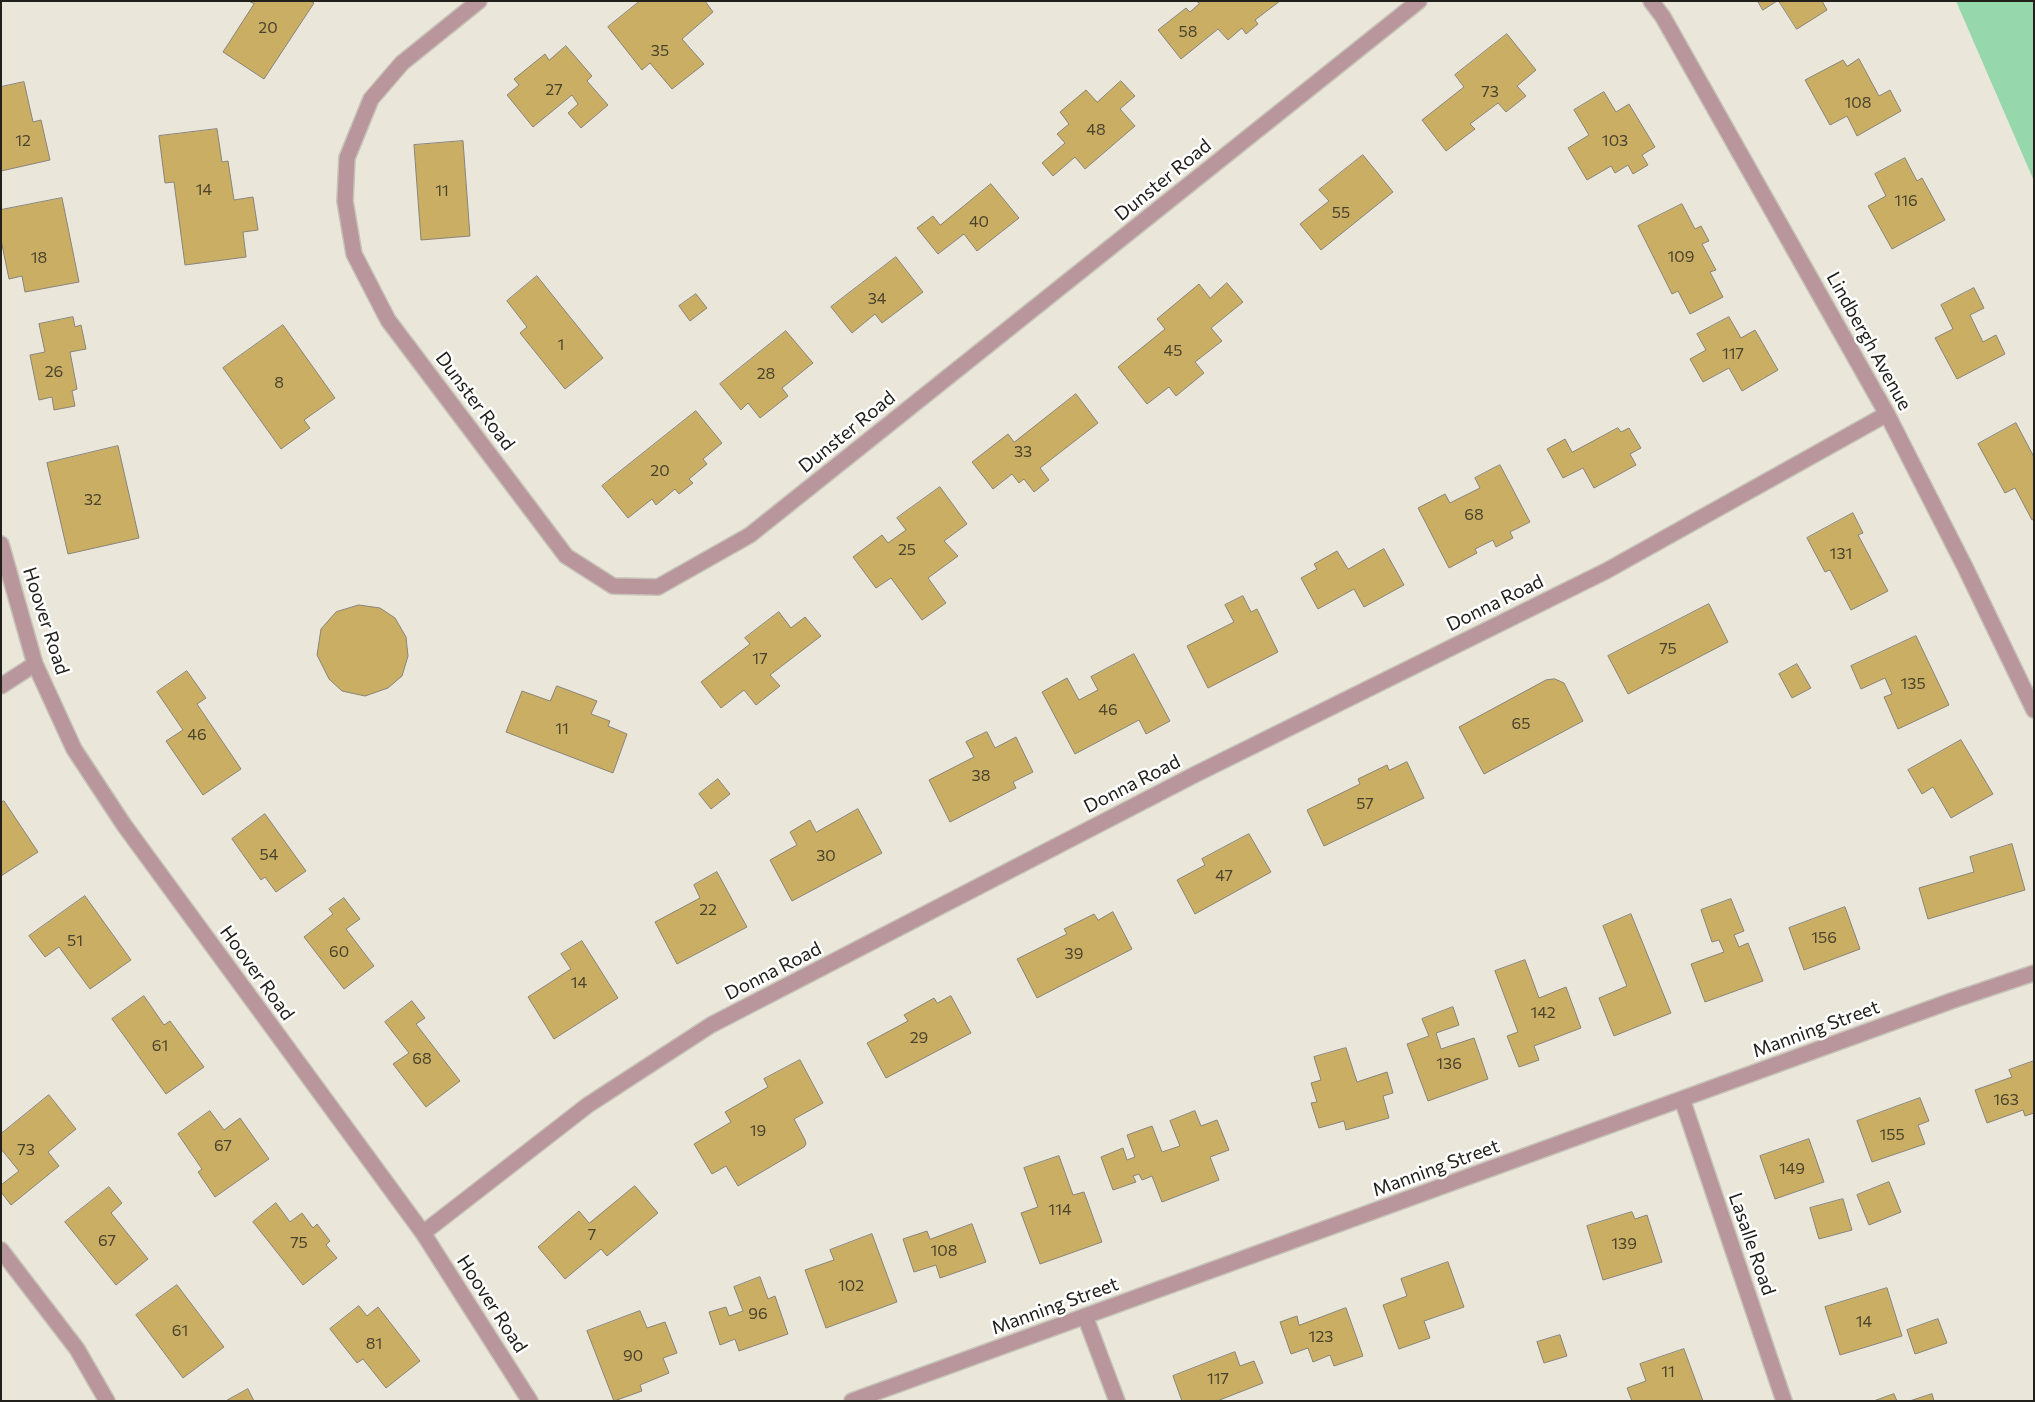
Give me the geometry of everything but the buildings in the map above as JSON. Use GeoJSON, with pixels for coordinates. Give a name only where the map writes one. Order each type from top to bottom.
{"type":"FeatureCollection","features":[{"type":"Feature","properties":{"kind":"street","name":"Dunster Road"},"geometry":{"type":"LineString","coordinates":[[479,1],[402,64],[371,99],[347,158],[345,200],[354,254],[388,320],[566,556],[613,586],[658,587],[750,535],[1419,1]]}},
{"type":"Feature","properties":{"kind":"street","name":"Lindbergh Avenue"},"geometry":{"type":"LineString","coordinates":[[1651,1],[1673,34],[1887,414],[1965,567],[2034,710]]}},
{"type":"Feature","properties":{"kind":"street","name":"Donna Road"},"geometry":{"type":"LineString","coordinates":[[423,1233],[588,1105],[711,1026],[1194,775],[1606,571],[1887,414]]}},
{"type":"Feature","properties":{"kind":"street","name":"Hoover Road"},"geometry":{"type":"LineString","coordinates":[[1,544],[35,664],[74,749],[124,825],[423,1233],[530,1401]]}},
{"type":"Feature","properties":{"kind":"street"},"geometry":{"type":"LineString","coordinates":[[1,686],[35,664]]}},
{"type":"Feature","properties":{"kind":"street","name":"Manning Street"},"geometry":{"type":"LineString","coordinates":[[852,1401],[1951,1001],[2034,973]]}},
{"type":"Feature","properties":{"kind":"street","name":"Lasalle Road"},"geometry":{"type":"LineString","coordinates":[[1682,1099],[1784,1401]]}},
{"type":"Feature","properties":{"kind":"street"},"geometry":{"type":"LineString","coordinates":[[1,1250],[77,1349],[107,1401]]}},
{"type":"Feature","properties":{"kind":"street"},"geometry":{"type":"LineString","coordinates":[[1085,1316],[1117,1401]]}},
{"type":"Feature","properties":{"kind":"green space"},"geometry":{"type":"Polygon","coordinates":[[[1956,1],[2034,1],[2034,181],[1956,1]]]}}]}
